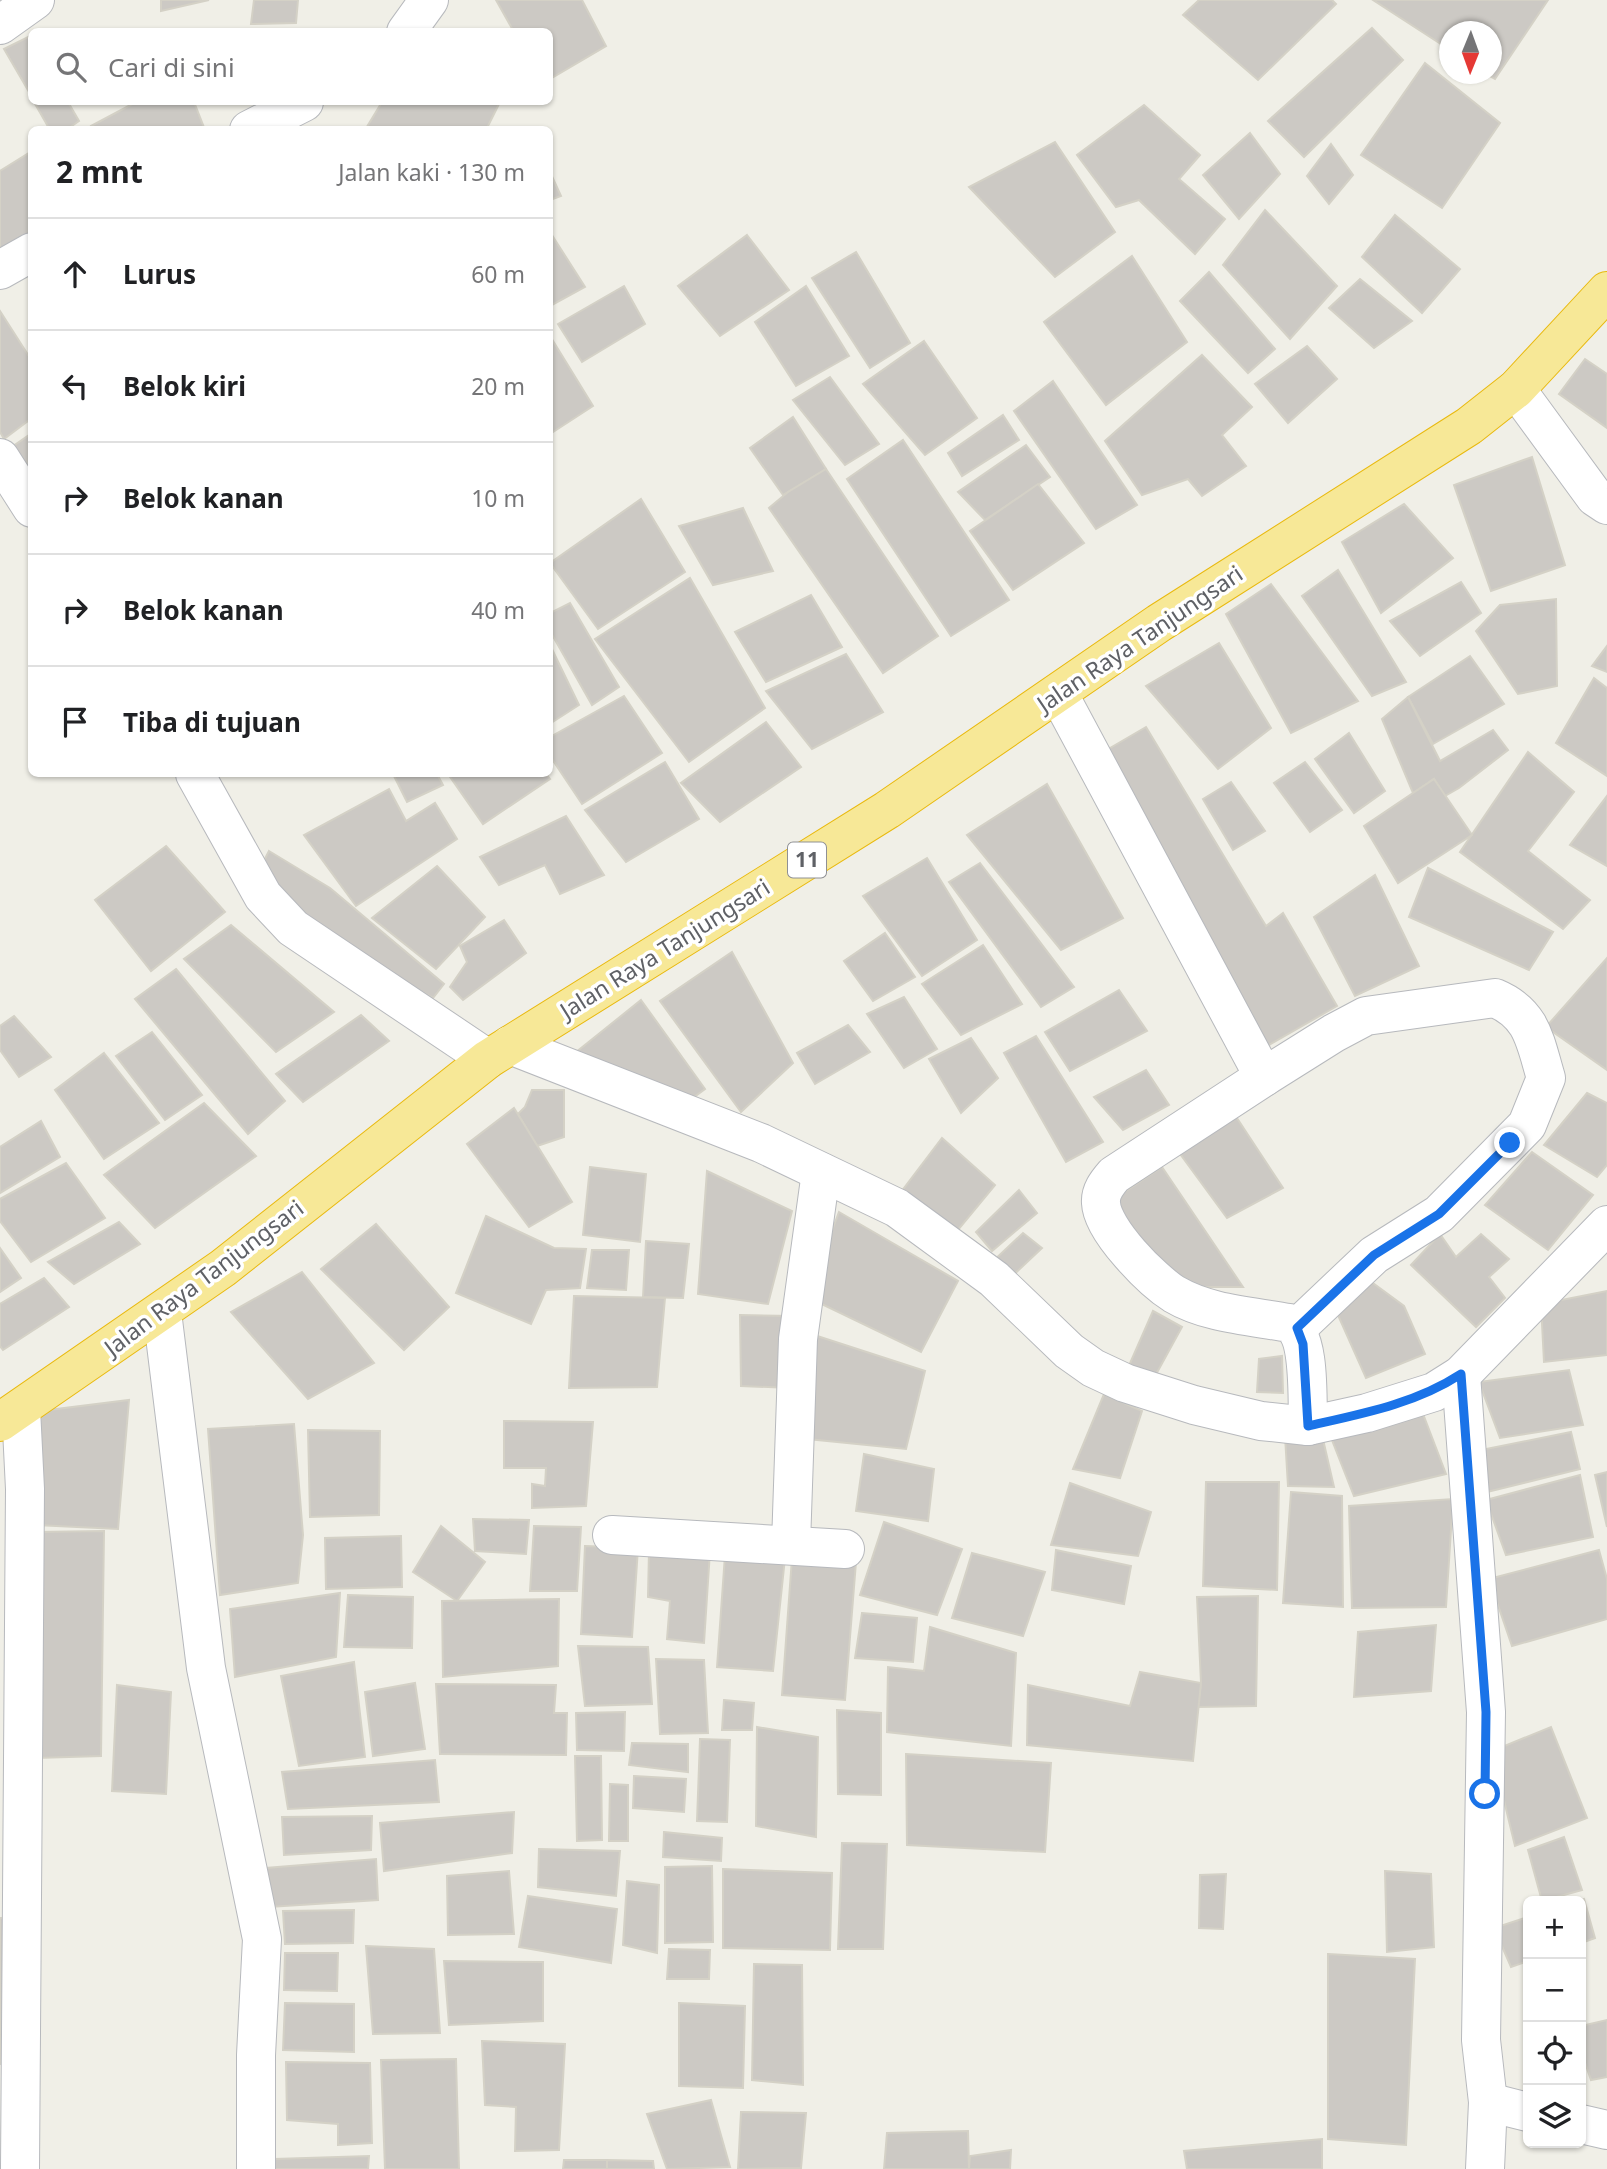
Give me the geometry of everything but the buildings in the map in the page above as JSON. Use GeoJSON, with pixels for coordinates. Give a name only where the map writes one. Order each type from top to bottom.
{"type":"FeatureCollection","features":[{"type":"Feature","properties":{"kind":"highway","name":"Jalan Raya Tanjungsari"},"geometry":{"type":"LineString","coordinates":[[11,1416],[162,1312],[499,1052],[887,810],[1159,623],[1469,426],[1516,389],[1607,291]]}},
{"type":"Feature","properties":{"kind":"street"},"geometry":{"type":"LineString","coordinates":[[0,25],[35,0]]}},
{"type":"Feature","properties":{"kind":"street"},"geometry":{"type":"LineString","coordinates":[[409,28],[429,0]]}},
{"type":"Feature","properties":{"kind":"street"},"geometry":{"type":"LineString","coordinates":[[257,126],[298,105]]}},
{"type":"Feature","properties":{"kind":"street"},"geometry":{"type":"LineString","coordinates":[[0,270],[28,254]]}},
{"type":"Feature","properties":{"kind":"street"},"geometry":{"type":"LineString","coordinates":[[1516,389],[1595,497],[1607,505]]}},
{"type":"Feature","properties":{"kind":"street"},"geometry":{"type":"LineString","coordinates":[[0,458],[28,502]]}},
{"type":"Feature","properties":{"kind":"street"},"geometry":{"type":"LineString","coordinates":[[1058,694],[1264,1077]]}},
{"type":"Feature","properties":{"kind":"street"},"geometry":{"type":"LineString","coordinates":[[197,777],[263,896],[293,928],[499,1052],[761,1143],[897,1208],[994,1279],[1069,1351],[1093,1368],[1125,1383],[1194,1405],[1261,1421],[1308,1426],[1367,1413],[1434,1392],[1461,1374],[1607,1225]]}},
{"type":"Feature","properties":{"kind":"street"},"geometry":{"type":"LineString","coordinates":[[1297,1328],[1374,1255],[1439,1214],[1527,1125],[1546,1078],[1530,1029],[1515,1006],[1495,998],[1366,1016],[1264,1077],[1114,1175],[1106,1185],[1100,1200],[1102,1214],[1126,1250],[1174,1293],[1215,1310],[1289,1322],[1297,1328],[1303,1344],[1308,1426]]}},
{"type":"Feature","properties":{"kind":"street"},"geometry":{"type":"LineString","coordinates":[[791,1544],[798,1339],[821,1172]]}},
{"type":"Feature","properties":{"kind":"street"},"geometry":{"type":"LineString","coordinates":[[162,1312],[206,1668],[262,1939],[256,2054],[256,2169]]}},
{"type":"Feature","properties":{"kind":"street"},"geometry":{"type":"LineString","coordinates":[[1461,1374],[1486,1712],[1482,2040],[1488,2102],[1485,2169]]}},
{"type":"Feature","properties":{"kind":"street"},"geometry":{"type":"LineString","coordinates":[[11,1416],[25,1489],[12,1800],[20,2169]]}},
{"type":"Feature","properties":{"kind":"street"},"geometry":{"type":"LineString","coordinates":[[612,1535],[845,1549]]}},
{"type":"Feature","properties":{"kind":"street"},"geometry":{"type":"LineString","coordinates":[[1488,2102],[1523,2111]]}},
{"type":"Feature","properties":{"kind":"street"},"geometry":{"type":"LineString","coordinates":[[1586,2125],[1607,2130]]}},
{"type":"Feature","properties":{"kind":"route"},"geometry":{"type":"LineString","coordinates":[[1485,1794],[1486,1712],[1461,1374],[1434,1392],[1367,1413],[1308,1426],[1303,1344],[1297,1328],[1374,1255],[1439,1214],[1510,1143]]}}]}
